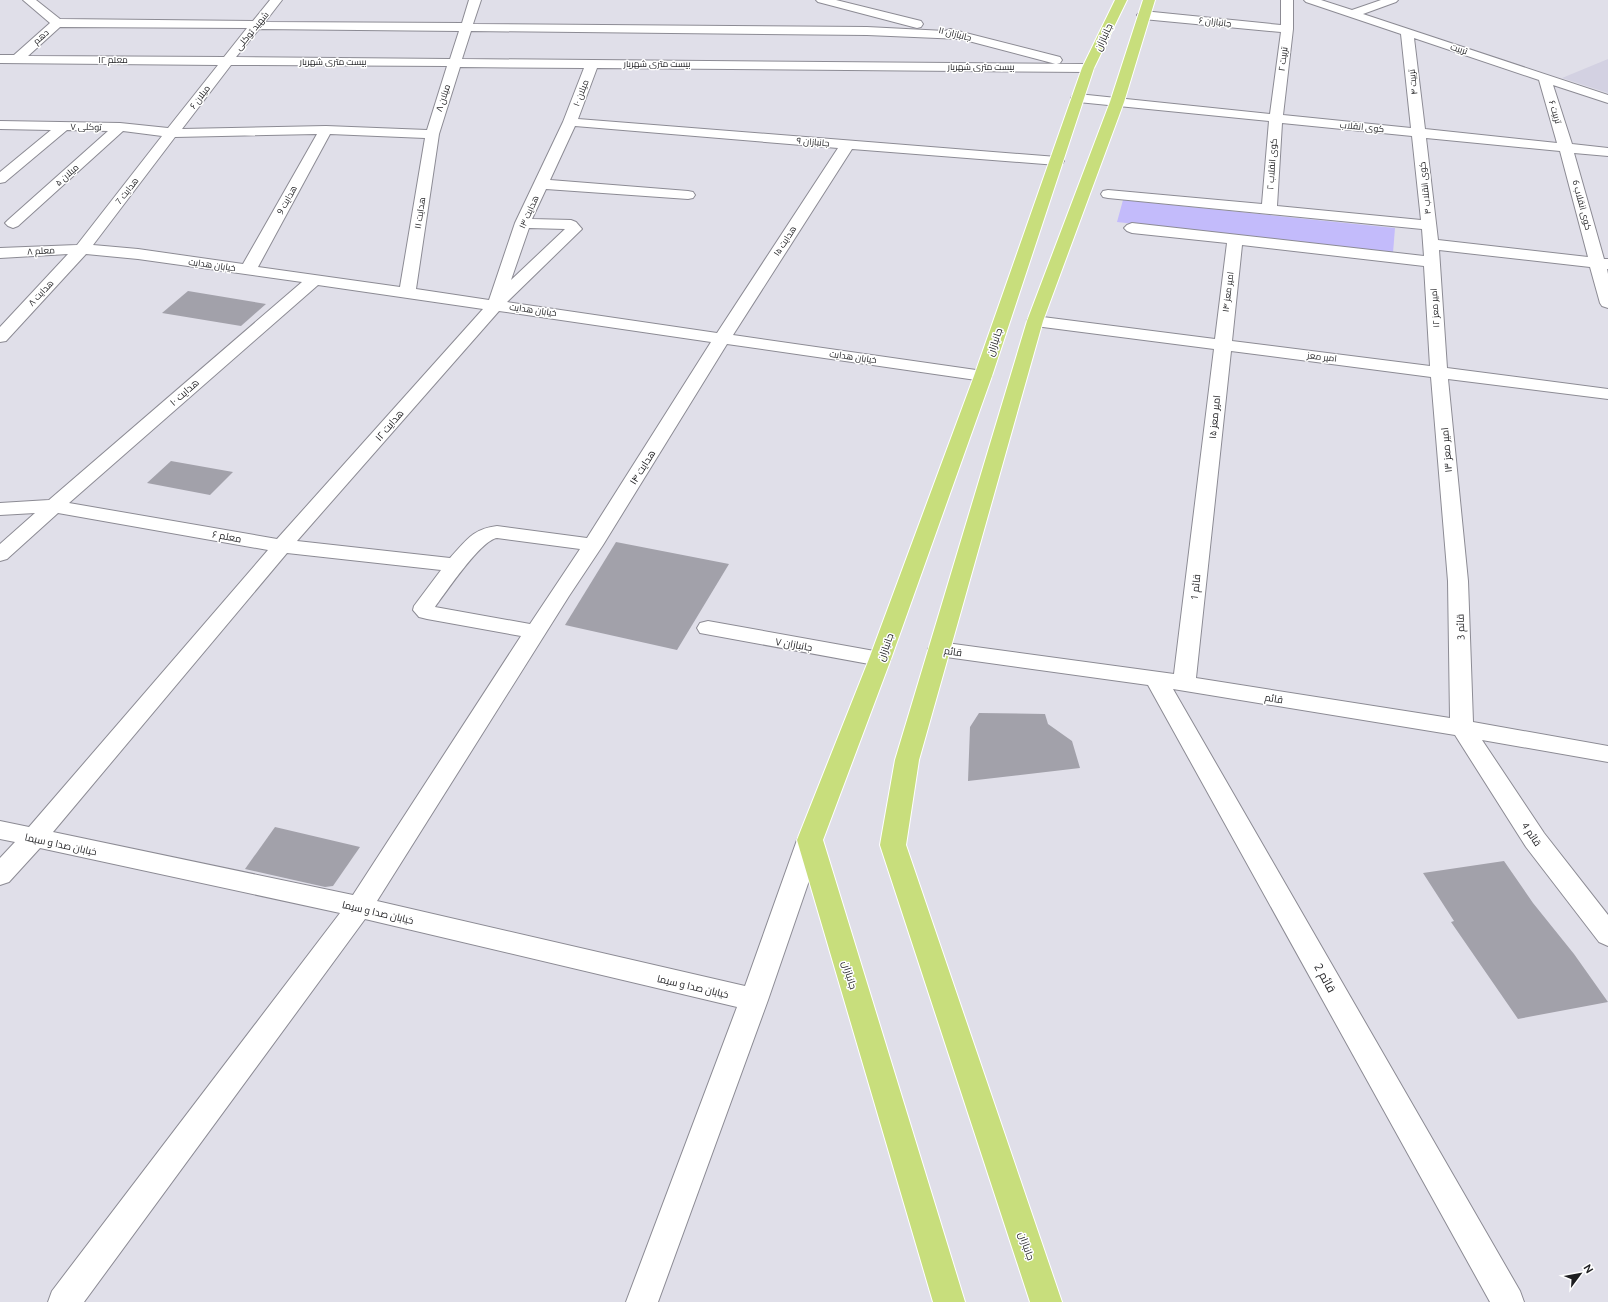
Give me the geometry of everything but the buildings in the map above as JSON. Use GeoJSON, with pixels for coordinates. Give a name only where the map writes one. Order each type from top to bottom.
{"type":"FeatureCollection","features":[{"type":"Feature","properties":{"kind":"main road","name":"جانبازان"},"geometry":{"type":"LineString","coordinates":[[948,1302],[810,840],[880,659],[982,376],[1088,68],[1120,0]]}},
{"type":"Feature","properties":{"kind":"main road","name":"جانبازان"},"geometry":{"type":"LineString","coordinates":[[1046,1302],[893,845],[907,760],[1035,321],[1117,102],[1146,7]]}},
{"type":"Feature","properties":{"kind":"street","name":"دهم"},"geometry":{"type":"LineString","coordinates":[[17,59],[57,23],[30,0]]}},
{"type":"Feature","properties":{"kind":"street","name":"شهید توکلی"},"geometry":{"type":"LineString","coordinates":[[227,61],[276,0]]}},
{"type":"Feature","properties":{"kind":"street","name":"میلان ۸"},"geometry":{"type":"LineString","coordinates":[[432,134],[476,0]]}},
{"type":"Feature","properties":{"kind":"street","name":"جانبازان ۱۱"},"geometry":{"type":"LineString","coordinates":[[822,0],[1088,68]]}},
{"type":"Feature","properties":{"kind":"street","name":"تربیت ۲"},"geometry":{"type":"LineString","coordinates":[[1276,118],[1287,29],[1286,0]]}},
{"type":"Feature","properties":{"kind":"street","name":"تربیت"},"geometry":{"type":"LineString","coordinates":[[1310,0],[1608,99]]}},
{"type":"Feature","properties":{"kind":"street"},"geometry":{"type":"LineString","coordinates":[[1352,14],[1392,0]]}},
{"type":"Feature","properties":{"kind":"street","name":"جانبازان ۶"},"geometry":{"type":"LineString","coordinates":[[1146,7],[1287,29]]}},
{"type":"Feature","properties":{"kind":"street"},"geometry":{"type":"LineString","coordinates":[[57,23],[867,31],[965,36]]}},
{"type":"Feature","properties":{"kind":"street","name":"تربیت ۴"},"geometry":{"type":"LineString","coordinates":[[1407,32],[1419,132]]}},
{"type":"Feature","properties":{"kind":"street","name":"معلم ۱۲"},"geometry":{"type":"LineString","coordinates":[[0,59],[227,61]]}},
{"type":"Feature","properties":{"kind":"street","name":"بیست متری شهریار"},"geometry":{"type":"LineString","coordinates":[[227,61],[1088,68]]}},
{"type":"Feature","properties":{"kind":"street","name":"میلان ۶"},"geometry":{"type":"LineString","coordinates":[[172,133],[227,61]]}},
{"type":"Feature","properties":{"kind":"street","name":"میلان ۱۰"},"geometry":{"type":"LineString","coordinates":[[570,122],[592,64]]}},
{"type":"Feature","properties":{"kind":"street","name":"تربیت ۶"},"geometry":{"type":"LineString","coordinates":[[1544,77],[1566,148]]}},
{"type":"Feature","properties":{"kind":"street","name":"کوی انقلاب"},"geometry":{"type":"LineString","coordinates":[[1078,98],[1608,152]]}},
{"type":"Feature","properties":{"kind":"street","name":"کوی انقلاب ۲"},"geometry":{"type":"LineString","coordinates":[[1269,209],[1276,118]]}},
{"type":"Feature","properties":{"kind":"street","name":"جانبازان ۹"},"geometry":{"type":"LineString","coordinates":[[570,122],[1057,161]]}},
{"type":"Feature","properties":{"kind":"street","name":"هدایت ۱۳"},"geometry":{"type":"LineString","coordinates":[[495,305],[523,222],[570,122]]}},
{"type":"Feature","properties":{"kind":"street","name":"توکلی ۷"},"geometry":{"type":"LineString","coordinates":[[0,125],[120,127],[172,133],[326,130],[432,134]]}},
{"type":"Feature","properties":{"kind":"street"},"geometry":{"type":"LineString","coordinates":[[0,179],[64,126]]}},
{"type":"Feature","properties":{"kind":"street","name":"میلان ۵"},"geometry":{"type":"LineString","coordinates":[[13,223],[120,127]]}},
{"type":"Feature","properties":{"kind":"street","name":"هدایت 9"},"geometry":{"type":"LineString","coordinates":[[248,270],[326,130]]}},
{"type":"Feature","properties":{"kind":"street","name":"کوی انقلاب ۴"},"geometry":{"type":"LineString","coordinates":[[1419,132],[1431,244]]}},
{"type":"Feature","properties":{"kind":"street","name":"هدایت 7"},"geometry":{"type":"LineString","coordinates":[[82,250],[172,133]]}},
{"type":"Feature","properties":{"kind":"street","name":"هدایت ۱۱"},"geometry":{"type":"LineString","coordinates":[[407,293],[432,134]]}},
{"type":"Feature","properties":{"kind":"street","name":"هدایت ۱۵"},"geometry":{"type":"LineString","coordinates":[[722,338],[847,145]]}},
{"type":"Feature","properties":{"kind":"street","name":"کوی انقلاب 6"},"geometry":{"type":"LineString","coordinates":[[1566,148],[1603,263],[1608,303]]}},
{"type":"Feature","properties":{"kind":"street"},"geometry":{"type":"LineString","coordinates":[[542,184],[688,195]]}},
{"type":"Feature","properties":{"kind":"street"},"geometry":{"type":"LineString","coordinates":[[1108,194],[1429,225]]}},
{"type":"Feature","properties":{"kind":"street","name":"هدایت ۱۲"},"geometry":{"type":"LineString","coordinates":[[0,875],[34,838],[282,546],[495,305],[574,230],[571,225],[523,222]]}},
{"type":"Feature","properties":{"kind":"street"},"geometry":{"type":"LineString","coordinates":[[1132,228],[1432,262]]}},
{"type":"Feature","properties":{"kind":"street","name":"امیر معز ۱۴"},"geometry":{"type":"LineString","coordinates":[[1222,344],[1235,239]]}},
{"type":"Feature","properties":{"kind":"street"},"geometry":{"type":"LineString","coordinates":[[1431,244],[1603,263]]}},
{"type":"Feature","properties":{"kind":"street","name":"امیر معز ۱۲"},"geometry":{"type":"LineString","coordinates":[[1431,244],[1439,372]]}},
{"type":"Feature","properties":{"kind":"street","name":"خیابان هدایت"},"geometry":{"type":"LineString","coordinates":[[82,250],[138,254],[982,376]]}},
{"type":"Feature","properties":{"kind":"street","name":"معلم ۸"},"geometry":{"type":"LineString","coordinates":[[1,257],[82,250]]}},
{"type":"Feature","properties":{"kind":"street","name":"هدایت ۸"},"geometry":{"type":"LineString","coordinates":[[0,337],[82,250]]}},
{"type":"Feature","properties":{"kind":"street","name":"هدایت ۱۰"},"geometry":{"type":"LineString","coordinates":[[0,555],[54,506],[315,279]]}},
{"type":"Feature","properties":{"kind":"street","name":"امیر معز"},"geometry":{"type":"LineString","coordinates":[[1035,321],[1608,394]]}},
{"type":"Feature","properties":{"kind":"street","name":"هدایت ۱۴"},"geometry":{"type":"LineString","coordinates":[[64,1302],[359,907],[535,632],[593,545],[722,338]]}},
{"type":"Feature","properties":{"kind":"street","name":"امیر معز ۱۵"},"geometry":{"type":"LineString","coordinates":[[1206,490],[1222,344]]}},
{"type":"Feature","properties":{"kind":"street","name":"امیر معز ۱۳"},"geometry":{"type":"LineString","coordinates":[[1439,372],[1453,527]]}},
{"type":"Feature","properties":{"kind":"street","name":"قائم 1"},"geometry":{"type":"LineString","coordinates":[[1184,683],[1206,490]]}},
{"type":"Feature","properties":{"kind":"street","name":"معلم ۶"},"geometry":{"type":"LineString","coordinates":[[0,508],[54,506],[282,546],[455,565]]}},
{"type":"Feature","properties":{"kind":"street","name":"قائم 3"},"geometry":{"type":"LineString","coordinates":[[1453,527],[1458,581],[1462,728]]}},
{"type":"Feature","properties":{"kind":"street"},"geometry":{"type":"LineString","coordinates":[[535,632],[427,612],[424,610],[425,606],[455,565],[482,536],[488,533],[497,532],[593,545]]}},
{"type":"Feature","properties":{"kind":"street","name":"جانبازان ۷"},"geometry":{"type":"LineString","coordinates":[[708,628],[880,659]]}},
{"type":"Feature","properties":{"kind":"street","name":"قائم"},"geometry":{"type":"LineString","coordinates":[[939,649],[1184,683],[1462,728],[1608,754]]}},
{"type":"Feature","properties":{"kind":"street","name":"قائم 2"},"geometry":{"type":"LineString","coordinates":[[1156,679],[1501,1289]]}},
{"type":"Feature","properties":{"kind":"street","name":"قائم 4"},"geometry":{"type":"LineString","coordinates":[[1462,728],[1535,840],[1608,934]]}},
{"type":"Feature","properties":{"kind":"street","name":"خیابان صدا و سیما"},"geometry":{"type":"LineString","coordinates":[[0,830],[359,907],[754,1000]]}},
{"type":"Feature","properties":{"kind":"street"},"geometry":{"type":"LineString","coordinates":[[642,1302],[754,1000],[810,840]]}},
{"type":"Feature","properties":{"kind":"shaded area"},"geometry":{"type":"Polygon","coordinates":[[[1608,59],[1608,93],[1562,78],[1608,59]]]}},
{"type":"Feature","properties":{"kind":"shaded area"},"geometry":{"type":"Polygon","coordinates":[[[1123,200],[1395,228],[1393,253],[1117,222],[1123,200]]]}}]}
